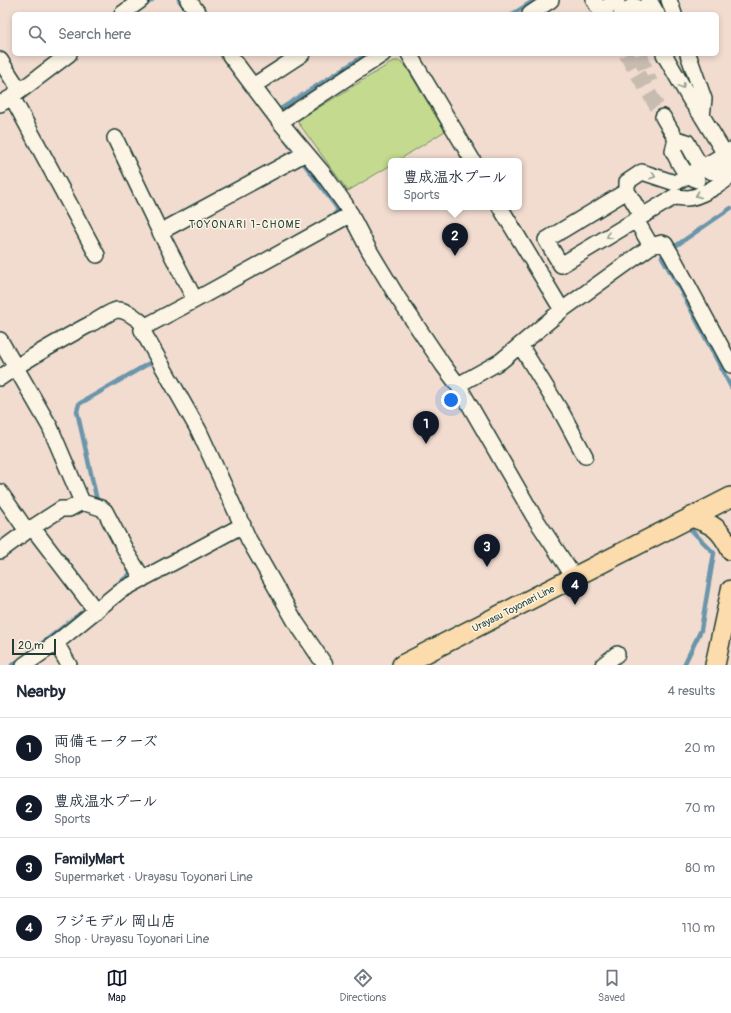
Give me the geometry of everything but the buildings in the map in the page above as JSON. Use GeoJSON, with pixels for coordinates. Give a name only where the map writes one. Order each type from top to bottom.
{"type":"FeatureCollection","features":[{"type":"Feature","properties":{"kind":"main road","name":"Urayasu Toyonari Line"},"geometry":{"type":"LineString","coordinates":[[402,665],[731,497]]}},
{"type":"Feature","properties":{"kind":"main road"},"geometry":{"type":"LineString","coordinates":[[691,517],[704,521],[716,528],[726,538],[731,550]]}},
{"type":"Feature","properties":{"kind":"main road"},"geometry":{"type":"LineString","coordinates":[[715,665],[731,590]]}},
{"type":"Feature","properties":{"kind":"street"},"geometry":{"type":"LineString","coordinates":[[125,12],[141,0]]}},
{"type":"Feature","properties":{"kind":"street"},"geometry":{"type":"LineString","coordinates":[[188,0],[197,12]]}},
{"type":"Feature","properties":{"kind":"street"},"geometry":{"type":"LineString","coordinates":[[533,12],[551,0]]}},
{"type":"Feature","properties":{"kind":"street"},"geometry":{"type":"LineString","coordinates":[[599,7],[606,10],[609,5],[617,0]]}},
{"type":"Feature","properties":{"kind":"street"},"geometry":{"type":"LineString","coordinates":[[649,0],[656,12]]}},
{"type":"Feature","properties":{"kind":"street"},"geometry":{"type":"LineString","coordinates":[[670,0],[673,12]]}},
{"type":"Feature","properties":{"kind":"street"},"geometry":{"type":"LineString","coordinates":[[622,12],[634,6],[637,7],[640,12]]}},
{"type":"Feature","properties":{"kind":"street"},"geometry":{"type":"LineString","coordinates":[[12,99],[66,56]]}},
{"type":"Feature","properties":{"kind":"street"},"geometry":{"type":"LineString","coordinates":[[230,56],[276,116],[301,155],[322,172],[346,204],[369,250],[398,298],[443,365],[458,384],[533,515],[574,577]]}},
{"type":"Feature","properties":{"kind":"street"},"geometry":{"type":"LineString","coordinates":[[253,86],[299,56]]}},
{"type":"Feature","properties":{"kind":"street"},"geometry":{"type":"LineString","coordinates":[[276,116],[380,56]]}},
{"type":"Feature","properties":{"kind":"street"},"geometry":{"type":"LineString","coordinates":[[410,56],[471,158]]}},
{"type":"Feature","properties":{"kind":"street"},"geometry":{"type":"LineString","coordinates":[[542,277],[674,197],[688,198],[702,194],[727,180],[729,164],[665,56]]}},
{"type":"Feature","properties":{"kind":"street"},"geometry":{"type":"LineString","coordinates":[[680,56],[704,99]]}},
{"type":"Feature","properties":{"kind":"street"},"geometry":{"type":"LineString","coordinates":[[689,56],[704,99],[702,116]]}},
{"type":"Feature","properties":{"kind":"street"},"geometry":{"type":"LineString","coordinates":[[0,60],[12,99],[97,255]]}},
{"type":"Feature","properties":{"kind":"street"},"geometry":{"type":"LineString","coordinates":[[663,117],[676,139],[687,142],[699,163],[703,167]]}},
{"type":"Feature","properties":{"kind":"street"},"geometry":{"type":"LineString","coordinates":[[115,138],[193,297]]}},
{"type":"Feature","properties":{"kind":"street"},"geometry":{"type":"LineString","coordinates":[[676,139],[673,151],[685,172],[697,180],[702,179],[729,164]]}},
{"type":"Feature","properties":{"kind":"street"},"geometry":{"type":"LineString","coordinates":[[160,232],[301,155]]}},
{"type":"Feature","properties":{"kind":"street"},"geometry":{"type":"LineString","coordinates":[[651,246],[627,191],[627,182],[642,172],[676,184],[703,167],[729,164]]}},
{"type":"Feature","properties":{"kind":"street"},"geometry":{"type":"LineString","coordinates":[[561,265],[546,240],[627,191]]}},
{"type":"Feature","properties":{"kind":"street"},"geometry":{"type":"LineString","coordinates":[[502,210],[562,310]]}},
{"type":"Feature","properties":{"kind":"street"},"geometry":{"type":"LineString","coordinates":[[143,324],[351,214]]}},
{"type":"Feature","properties":{"kind":"street"},"geometry":{"type":"LineString","coordinates":[[458,384],[501,361],[562,310],[651,246],[662,243],[665,244],[669,251],[731,365]]}},
{"type":"Feature","properties":{"kind":"street"},"geometry":{"type":"LineString","coordinates":[[0,378],[15,367],[68,336],[117,310],[126,312],[143,324]]}},
{"type":"Feature","properties":{"kind":"street"},"geometry":{"type":"LineString","coordinates":[[143,324],[142,330],[199,431],[239,527],[249,540],[295,621],[325,665]]}},
{"type":"Feature","properties":{"kind":"street"},"geometry":{"type":"LineString","coordinates":[[0,340],[93,506]]}},
{"type":"Feature","properties":{"kind":"street"},"geometry":{"type":"LineString","coordinates":[[520,345],[563,415],[585,456]]}},
{"type":"Feature","properties":{"kind":"street"},"geometry":{"type":"LineString","coordinates":[[0,492],[93,607]]}},
{"type":"Feature","properties":{"kind":"street"},"geometry":{"type":"LineString","coordinates":[[0,551],[61,509],[93,506],[105,511],[116,534],[143,579]]}},
{"type":"Feature","properties":{"kind":"street"},"geometry":{"type":"LineString","coordinates":[[24,665],[56,643],[93,607],[239,527]]}},
{"type":"Feature","properties":{"kind":"street"},"geometry":{"type":"LineString","coordinates":[[56,643],[69,665]]}},
{"type":"Feature","properties":{"kind":"street"},"geometry":{"type":"LineString","coordinates":[[603,665],[617,654]]}},
{"type":"Feature","properties":{"kind":"green space"},"geometry":{"type":"Polygon","coordinates":[[[394,61],[400,61],[405,65],[445,131],[402,158],[388,158],[388,167],[348,191],[297,121],[394,61]]]}},
{"type":"Feature","properties":{"kind":"waterway"},"geometry":{"type":"LineString","coordinates":[[144,6],[152,0]]}},
{"type":"Feature","properties":{"kind":"waterway"},"geometry":{"type":"LineString","coordinates":[[179,0],[185,8]]}},
{"type":"Feature","properties":{"kind":"waterway"},"geometry":{"type":"LineString","coordinates":[[516,12],[535,0]]}},
{"type":"Feature","properties":{"kind":"waterway"},"geometry":{"type":"LineString","coordinates":[[276,112],[364,56]]}},
{"type":"Feature","properties":{"kind":"waterway"},"geometry":{"type":"LineString","coordinates":[[287,141],[337,208],[337,212],[330,218]]}},
{"type":"Feature","properties":{"kind":"waterway"},"geometry":{"type":"LineString","coordinates":[[731,208],[674,247],[662,257],[731,387]]}},
{"type":"Feature","properties":{"kind":"waterway"},"geometry":{"type":"LineString","coordinates":[[98,505],[77,411],[79,404],[153,361]]}},
{"type":"Feature","properties":{"kind":"waterway"},"geometry":{"type":"LineString","coordinates":[[684,665],[701,630],[714,553],[690,529]]}},
{"type":"Feature","properties":{"kind":"waterway"},"geometry":{"type":"LineString","coordinates":[[115,586],[128,576],[132,571],[130,568]]}},
{"type":"Feature","properties":{"kind":"waterway"},"geometry":{"type":"LineString","coordinates":[[36,648],[90,606]]}},
{"type":"Feature","properties":{"kind":"waterway"},"geometry":{"type":"LineString","coordinates":[[12,665],[22,659]]}},
{"type":"Feature","properties":{"kind":"tunnel"},"geometry":{"type":"LineString","coordinates":[[627,56],[663,117]]}},
{"type":"Feature","properties":{"kind":"tunnel"},"geometry":{"type":"LineString","coordinates":[[641,56],[650,82]]}},
{"type":"Feature","properties":{"kind":"place","name":"豊成温水プール"},"geometry":{"type":"Point","coordinates":[455,256]}},
{"type":"Feature","properties":{"kind":"place","name":"両備モーターズ"},"geometry":{"type":"Point","coordinates":[426,444]}},
{"type":"Feature","properties":{"kind":"place","name":"FamilyMart"},"geometry":{"type":"Point","coordinates":[487,567]}},
{"type":"Feature","properties":{"kind":"place","name":"フジモデル 岡山店"},"geometry":{"type":"Point","coordinates":[575,605]}},
{"type":"Feature","properties":{"kind":"district","name":"TOYONARI 1-CHOME"},"geometry":{"type":"Point","coordinates":[245,224]}}]}
